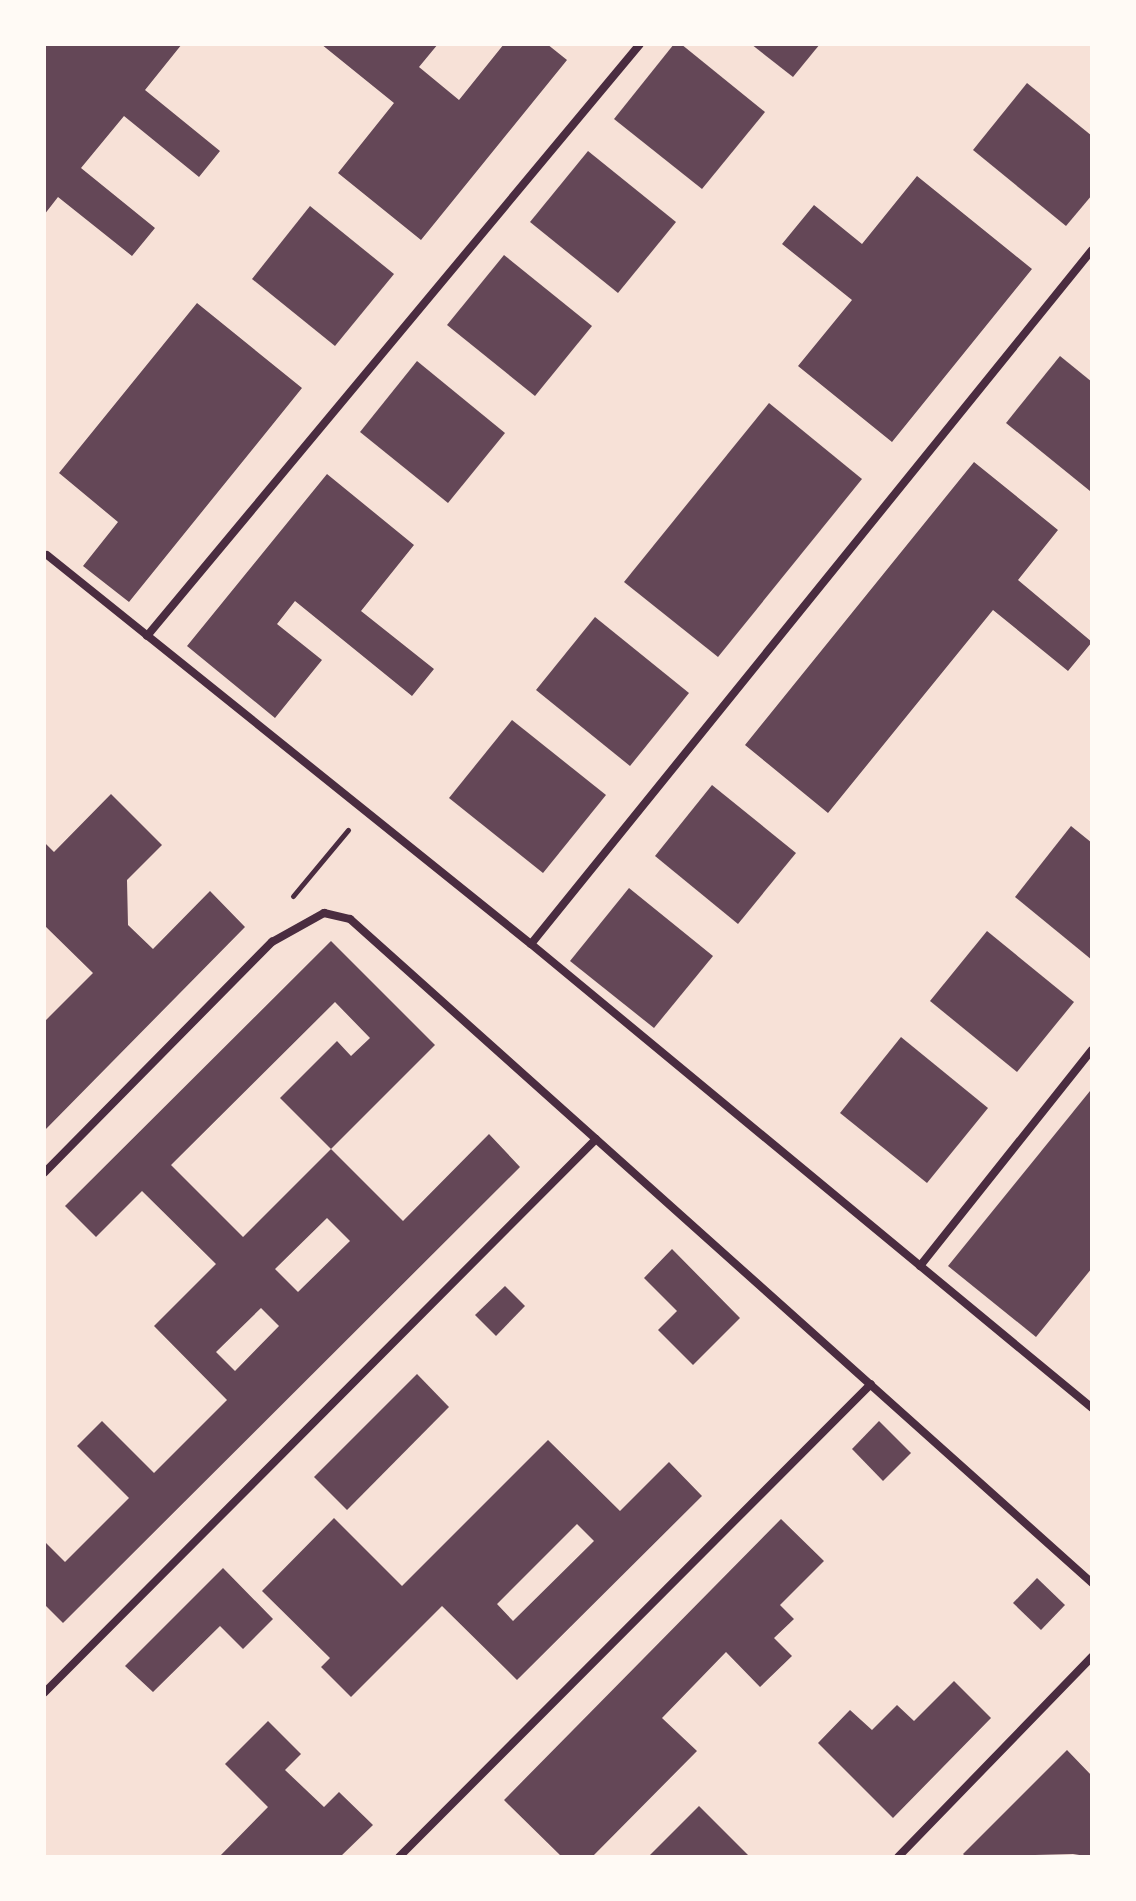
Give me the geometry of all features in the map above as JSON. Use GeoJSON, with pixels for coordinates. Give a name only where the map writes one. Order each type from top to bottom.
{"type":"FeatureCollection","features":[{"type":"Feature","properties":{"kind":"street"},"geometry":{"type":"LineString","coordinates":[[147,636],[640,44]]}},
{"type":"Feature","properties":{"kind":"street"},"geometry":{"type":"LineString","coordinates":[[531,944],[1092,250]]}},
{"type":"Feature","properties":{"kind":"street"},"geometry":{"type":"LineString","coordinates":[[47,555],[531,944],[1092,1408]]}},
{"type":"Feature","properties":{"kind":"street"},"geometry":{"type":"LineString","coordinates":[[44,1173],[272,942],[324,913],[350,919],[1092,1583]]}},
{"type":"Feature","properties":{"kind":"street"},"geometry":{"type":"LineString","coordinates":[[920,1266],[1092,1050]]}},
{"type":"Feature","properties":{"kind":"street"},"geometry":{"type":"LineString","coordinates":[[44,1693],[596,1139]]}},
{"type":"Feature","properties":{"kind":"street"},"geometry":{"type":"LineString","coordinates":[[399,1857],[871,1384]]}},
{"type":"Feature","properties":{"kind":"street"},"geometry":{"type":"LineString","coordinates":[[898,1857],[1092,1657]]}},
{"type":"Feature","properties":{"kind":"path"},"geometry":{"type":"LineString","coordinates":[[272,942],[282,910],[364,811]]}},
{"type":"Feature","properties":{"kind":"building"},"geometry":{"type":"Polygon","coordinates":[[[44,44],[182,44],[145,90],[220,151],[199,177],[124,116],[81,168],[155,228],[132,256],[58,197],[44,215],[44,44]]]}},
{"type":"Feature","properties":{"kind":"building"},"geometry":{"type":"Polygon","coordinates":[[[321,44],[438,44],[419,67],[459,100],[504,44],[547,44],[567,60],[421,240],[338,173],[394,103],[321,44]]]}},
{"type":"Feature","properties":{"kind":"building"},"geometry":{"type":"Polygon","coordinates":[[[674,44],[681,44],[765,112],[702,189],[614,119],[674,44]]]}},
{"type":"Feature","properties":{"kind":"building"},"geometry":{"type":"Polygon","coordinates":[[[751,44],[820,44],[793,77],[751,44]]]}},
{"type":"Feature","properties":{"kind":"building"},"geometry":{"type":"Polygon","coordinates":[[[1027,83],[1092,136],[1092,195],[1066,226],[973,150],[1027,83]]]}},
{"type":"Feature","properties":{"kind":"building"},"geometry":{"type":"Polygon","coordinates":[[[588,151],[676,222],[618,293],[530,222],[588,151]]]}},
{"type":"Feature","properties":{"kind":"building"},"geometry":{"type":"Polygon","coordinates":[[[917,176],[1032,269],[892,442],[798,366],[852,300],[782,244],[814,205],[862,244],[917,176]]]}},
{"type":"Feature","properties":{"kind":"building"},"geometry":{"type":"Polygon","coordinates":[[[310,206],[394,274],[335,346],[252,279],[310,206]]]}},
{"type":"Feature","properties":{"kind":"building"},"geometry":{"type":"Polygon","coordinates":[[[504,255],[592,326],[535,396],[447,325],[504,255]]]}},
{"type":"Feature","properties":{"kind":"building"},"geometry":{"type":"Polygon","coordinates":[[[197,303],[302,388],[129,602],[83,566],[118,522],[59,473],[197,303]]]}},
{"type":"Feature","properties":{"kind":"building"},"geometry":{"type":"Polygon","coordinates":[[[1060,356],[1092,382],[1090,491],[1006,423],[1060,356]]]}},
{"type":"Feature","properties":{"kind":"building"},"geometry":{"type":"Polygon","coordinates":[[[417,361],[505,433],[448,503],[360,432],[417,361]]]}},
{"type":"Feature","properties":{"kind":"building"},"geometry":{"type":"Polygon","coordinates":[[[769,403],[862,479],[718,657],[624,582],[769,403]]]}},
{"type":"Feature","properties":{"kind":"building"},"geometry":{"type":"Polygon","coordinates":[[[974,462],[1058,530],[1018,580],[1092,642],[1068,671],[993,610],[828,813],[745,745],[974,462]]]}},
{"type":"Feature","properties":{"kind":"building"},"geometry":{"type":"Polygon","coordinates":[[[327,474],[414,545],[361,611],[434,669],[412,696],[295,601],[277,624],[322,660],[275,718],[187,646],[327,474]]]}},
{"type":"Feature","properties":{"kind":"building"},"geometry":{"type":"Polygon","coordinates":[[[595,617],[689,693],[630,766],[536,690],[595,617]]]}},
{"type":"Feature","properties":{"kind":"building"},"geometry":{"type":"Polygon","coordinates":[[[512,720],[606,795],[543,873],[449,798],[512,720]]]}},
{"type":"Feature","properties":{"kind":"building"},"geometry":{"type":"Polygon","coordinates":[[[712,785],[796,853],[738,924],[655,856],[712,785]]]}},
{"type":"Feature","properties":{"kind":"building"},"geometry":{"type":"Polygon","coordinates":[[[111,794],[162,845],[127,880],[128,925],[153,949],[210,891],[245,927],[44,1131],[44,1022],[93,973],[44,925],[44,842],[54,852],[111,794]]]}},
{"type":"Feature","properties":{"kind":"building"},"geometry":{"type":"Polygon","coordinates":[[[1071,826],[1092,843],[1092,960],[1015,897],[1071,826]]]}},
{"type":"Feature","properties":{"kind":"building"},"geometry":{"type":"Polygon","coordinates":[[[629,888],[713,956],[654,1028],[570,961],[629,888]]]}},
{"type":"Feature","properties":{"kind":"building"},"geometry":{"type":"Polygon","coordinates":[[[987,931],[1074,1002],[1017,1072],[930,1001],[987,931]]]}},
{"type":"Feature","properties":{"kind":"building"},"geometry":{"type":"Polygon","coordinates":[[[331,941],[435,1045],[331,1149],[403,1221],[489,1134],[520,1167],[63,1623],[44,1604],[44,1541],[65,1562],[129,1498],[77,1446],[102,1421],[154,1473],[227,1400],[154,1326],[216,1264],[142,1191],[96,1237],[65,1206],[331,941]],[[335,1002],[171,1165],[243,1237],[331,1149],[280,1098],[337,1041],[351,1056],[370,1038],[335,1002]],[[327,1218],[275,1269],[298,1292],[350,1241],[327,1218]],[[261,1308],[216,1352],[235,1371],[279,1326],[261,1308]]]}},
{"type":"Feature","properties":{"kind":"building"},"geometry":{"type":"Polygon","coordinates":[[[901,1037],[988,1108],[927,1183],[840,1113],[901,1037]]]}},
{"type":"Feature","properties":{"kind":"building"},"geometry":{"type":"Polygon","coordinates":[[[1090,1091],[1092,1268],[1036,1337],[948,1266],[1090,1091]]]}},
{"type":"Feature","properties":{"kind":"building"},"geometry":{"type":"Polygon","coordinates":[[[672,1249],[740,1318],[693,1365],[658,1330],[677,1311],[644,1278],[672,1249]]]}},
{"type":"Feature","properties":{"kind":"building"},"geometry":{"type":"Polygon","coordinates":[[[505,1286],[525,1306],[496,1336],[475,1315],[505,1286]]]}},
{"type":"Feature","properties":{"kind":"building"},"geometry":{"type":"Polygon","coordinates":[[[417,1374],[449,1407],[347,1510],[314,1477],[417,1374]]]}},
{"type":"Feature","properties":{"kind":"building"},"geometry":{"type":"Polygon","coordinates":[[[879,1421],[911,1453],[883,1481],[852,1449],[879,1421]]]}},
{"type":"Feature","properties":{"kind":"building"},"geometry":{"type":"Polygon","coordinates":[[[548,1440],[620,1511],[669,1462],[702,1496],[517,1680],[442,1606],[351,1697],[321,1667],[330,1658],[262,1591],[334,1518],[402,1586],[548,1440]],[[577,1524],[497,1604],[513,1621],[594,1541],[577,1524]]]}},
{"type":"Feature","properties":{"kind":"building"},"geometry":{"type":"Polygon","coordinates":[[[781,1519],[824,1561],[780,1605],[794,1619],[774,1638],[792,1656],[760,1687],[726,1652],[662,1718],[697,1751],[592,1857],[562,1857],[504,1800],[781,1519]]]}},
{"type":"Feature","properties":{"kind":"building"},"geometry":{"type":"Polygon","coordinates":[[[223,1568],[273,1619],[243,1649],[220,1626],[153,1692],[125,1666],[223,1568]]]}},
{"type":"Feature","properties":{"kind":"building"},"geometry":{"type":"Polygon","coordinates":[[[1037,1578],[1065,1605],[1041,1630],[1013,1603],[1037,1578]]]}},
{"type":"Feature","properties":{"kind":"building"},"geometry":{"type":"Polygon","coordinates":[[[954,1681],[991,1718],[893,1818],[818,1743],[850,1710],[872,1730],[897,1705],[914,1721],[954,1681]]]}},
{"type":"Feature","properties":{"kind":"building"},"geometry":{"type":"Polygon","coordinates":[[[268,1721],[301,1754],[285,1770],[324,1807],[339,1792],[373,1825],[340,1857],[219,1857],[268,1807],[225,1764],[268,1721]]]}},
{"type":"Feature","properties":{"kind":"building"},"geometry":{"type":"Polygon","coordinates":[[[1067,1750],[1092,1776],[1092,1857],[1073,1854],[966,1857],[963,1854],[1067,1750]]]}},
{"type":"Feature","properties":{"kind":"building"},"geometry":{"type":"Polygon","coordinates":[[[699,1806],[750,1857],[648,1857],[699,1806]]]}}]}
